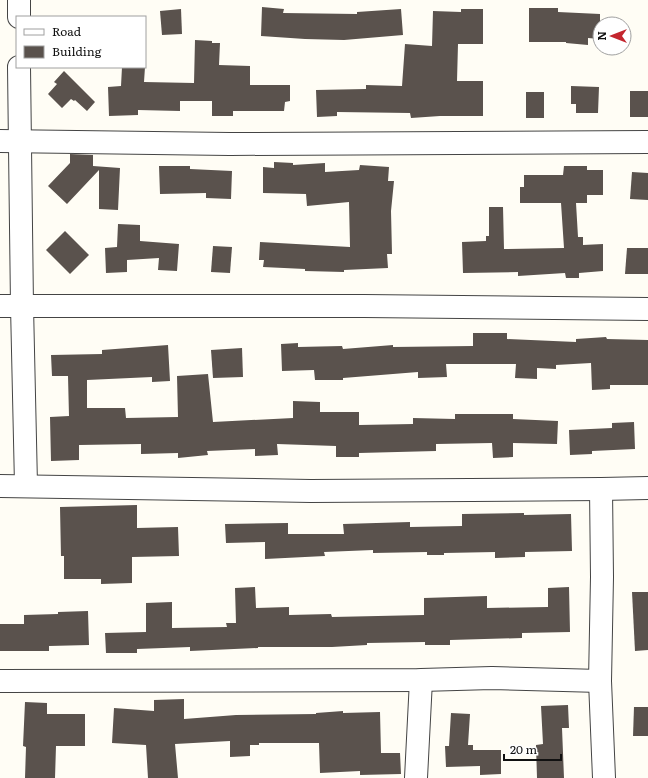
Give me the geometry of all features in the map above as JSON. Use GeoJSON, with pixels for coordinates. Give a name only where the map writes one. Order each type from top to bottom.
{"type":"FeatureCollection","features":[{"type":"Feature","properties":{"kind":"street"},"geometry":{"type":"LineString","coordinates":[[19,0],[19,16]]}},
{"type":"Feature","properties":{"kind":"street"},"geometry":{"type":"LineString","coordinates":[[19,68],[10,141],[22,306],[26,486]]}},
{"type":"Feature","properties":{"kind":"street"},"geometry":{"type":"LineString","coordinates":[[10,141],[230,144],[648,142]]}},
{"type":"Feature","properties":{"kind":"street"},"geometry":{"type":"LineString","coordinates":[[0,306],[364,306],[648,309]]}},
{"type":"Feature","properties":{"kind":"street"},"geometry":{"type":"LineString","coordinates":[[0,486],[311,491],[601,490],[648,488]]}},
{"type":"Feature","properties":{"kind":"street"},"geometry":{"type":"LineString","coordinates":[[601,490],[602,577],[600,681],[604,778]]}},
{"type":"Feature","properties":{"kind":"street"},"geometry":{"type":"LineString","coordinates":[[0,680],[421,680],[492,678],[600,681]]}},
{"type":"Feature","properties":{"kind":"street"},"geometry":{"type":"LineString","coordinates":[[416,778],[421,680]]}},
{"type":"Feature","properties":{"kind":"building"},"geometry":{"type":"Polygon","coordinates":[[[262,7],[284,9],[283,13],[357,14],[357,12],[401,9],[403,35],[344,40],[261,36],[262,7]]]}},
{"type":"Feature","properties":{"kind":"building"},"geometry":{"type":"Polygon","coordinates":[[[529,8],[558,8],[558,12],[600,14],[600,16],[592,16],[592,38],[588,38],[588,45],[566,42],[529,42],[529,8]]]}},
{"type":"Feature","properties":{"kind":"building"},"geometry":{"type":"Polygon","coordinates":[[[181,9],[182,34],[162,35],[160,11],[181,9]]]}},
{"type":"Feature","properties":{"kind":"building"},"geometry":{"type":"Polygon","coordinates":[[[461,9],[483,9],[483,44],[458,44],[457,81],[483,81],[483,116],[411,118],[410,113],[337,112],[337,116],[317,117],[316,90],[366,89],[366,85],[402,86],[405,44],[432,46],[433,11],[461,12],[461,9]]]}},
{"type":"Feature","properties":{"kind":"building"},"geometry":{"type":"Polygon","coordinates":[[[195,40],[212,41],[212,43],[220,43],[219,65],[250,66],[250,85],[290,85],[290,101],[285,102],[284,111],[233,111],[233,116],[212,116],[212,101],[180,101],[180,111],[138,110],[138,115],[109,116],[108,87],[121,86],[122,68],[145,68],[144,82],[194,83],[195,40]]]}},
{"type":"Feature","properties":{"kind":"building"},"geometry":{"type":"Polygon","coordinates":[[[64,71],[95,102],[87,111],[75,100],[74,101],[71,99],[62,108],[48,94],[57,84],[54,82],[64,71]]]}},
{"type":"Feature","properties":{"kind":"building"},"geometry":{"type":"Polygon","coordinates":[[[571,86],[599,87],[598,113],[576,113],[576,104],[571,104],[571,86]]]}},
{"type":"Feature","properties":{"kind":"building"},"geometry":{"type":"Polygon","coordinates":[[[630,91],[648,91],[648,117],[630,117],[630,91]]]}},
{"type":"Feature","properties":{"kind":"building"},"geometry":{"type":"Polygon","coordinates":[[[526,92],[544,92],[544,118],[526,118],[526,92]]]}},
{"type":"Feature","properties":{"kind":"building"},"geometry":{"type":"Polygon","coordinates":[[[70,154],[93,155],[93,166],[120,168],[118,210],[99,209],[99,170],[67,204],[48,186],[70,163],[70,154]]]}},
{"type":"Feature","properties":{"kind":"building"},"geometry":{"type":"Polygon","coordinates":[[[274,162],[293,163],[293,165],[325,163],[325,172],[359,170],[360,165],[389,167],[388,181],[394,181],[391,211],[392,254],[387,254],[388,268],[344,270],[344,272],[305,271],[305,269],[263,267],[264,260],[259,260],[260,242],[350,247],[349,202],[307,206],[306,194],[263,193],[263,167],[274,168],[274,162]]]}},
{"type":"Feature","properties":{"kind":"building"},"geometry":{"type":"Polygon","coordinates":[[[159,166],[190,166],[190,169],[232,171],[231,199],[206,198],[206,193],[160,194],[159,166]]]}},
{"type":"Feature","properties":{"kind":"building"},"geometry":{"type":"Polygon","coordinates":[[[564,166],[587,166],[587,170],[603,170],[603,195],[587,195],[587,203],[576,203],[578,237],[583,237],[583,245],[603,244],[603,271],[579,273],[579,278],[566,278],[565,273],[518,276],[518,272],[463,273],[462,242],[486,241],[486,236],[489,236],[489,207],[503,207],[504,249],[564,248],[561,203],[520,203],[520,187],[524,187],[524,175],[563,175],[564,166]]]}},
{"type":"Feature","properties":{"kind":"building"},"geometry":{"type":"Polygon","coordinates":[[[632,172],[648,173],[648,200],[630,199],[632,172]]]}},
{"type":"Feature","properties":{"kind":"building"},"geometry":{"type":"Polygon","coordinates":[[[118,224],[140,225],[140,241],[179,244],[177,271],[158,270],[159,258],[127,260],[127,272],[106,273],[105,248],[117,247],[118,224]]]}},
{"type":"Feature","properties":{"kind":"building"},"geometry":{"type":"Polygon","coordinates":[[[65,231],[89,255],[70,274],[46,250],[65,231]]]}},
{"type":"Feature","properties":{"kind":"building"},"geometry":{"type":"Polygon","coordinates":[[[213,246],[232,247],[230,273],[211,272],[213,246]]]}},
{"type":"Feature","properties":{"kind":"building"},"geometry":{"type":"Polygon","coordinates":[[[627,248],[648,248],[648,274],[625,274],[627,248]]]}},
{"type":"Feature","properties":{"kind":"building"},"geometry":{"type":"Polygon","coordinates":[[[473,333],[507,333],[507,339],[576,342],[576,339],[606,337],[607,339],[648,340],[648,385],[610,385],[610,389],[592,390],[591,363],[556,365],[556,369],[537,368],[537,379],[515,378],[516,364],[446,364],[447,377],[418,378],[418,372],[343,378],[343,380],[315,380],[314,370],[282,371],[281,344],[298,343],[298,347],[342,346],[343,349],[393,345],[393,347],[473,346],[473,333]]]}},
{"type":"Feature","properties":{"kind":"building"},"geometry":{"type":"Polygon","coordinates":[[[168,345],[170,381],[152,382],[152,377],[87,380],[87,408],[125,408],[126,418],[178,417],[177,376],[208,374],[213,422],[293,418],[293,401],[320,402],[320,412],[359,412],[359,425],[413,424],[413,418],[455,419],[455,414],[513,414],[513,419],[558,421],[557,444],[513,443],[513,457],[493,458],[492,443],[436,444],[436,451],[359,453],[359,457],[336,457],[336,446],[277,444],[278,455],[255,456],[255,449],[207,451],[208,455],[178,458],[178,453],[141,454],[141,444],[79,445],[79,460],[51,461],[50,417],[69,416],[68,376],[52,376],[51,355],[102,354],[102,350],[168,345]]]}},
{"type":"Feature","properties":{"kind":"building"},"geometry":{"type":"Polygon","coordinates":[[[242,348],[243,377],[213,378],[211,350],[242,348]]]}},
{"type":"Feature","properties":{"kind":"building"},"geometry":{"type":"Polygon","coordinates":[[[634,422],[635,449],[592,451],[592,454],[570,455],[569,430],[612,428],[612,423],[634,422]]]}},
{"type":"Feature","properties":{"kind":"building"},"geometry":{"type":"Polygon","coordinates":[[[137,505],[137,528],[178,527],[179,556],[132,557],[132,583],[101,584],[101,579],[64,579],[64,556],[61,556],[60,507],[137,505]]]}},
{"type":"Feature","properties":{"kind":"building"},"geometry":{"type":"Polygon","coordinates":[[[524,513],[524,515],[571,514],[572,551],[525,552],[525,557],[495,558],[495,552],[444,553],[444,555],[427,555],[427,552],[373,553],[373,550],[324,552],[325,556],[265,559],[265,542],[226,543],[225,524],[288,523],[288,534],[344,534],[343,524],[410,522],[410,527],[462,526],[462,514],[524,513]]]}},
{"type":"Feature","properties":{"kind":"building"},"geometry":{"type":"Polygon","coordinates":[[[255,587],[256,608],[289,607],[289,615],[331,614],[332,617],[424,615],[424,598],[487,596],[487,608],[548,607],[548,588],[569,587],[570,632],[522,633],[522,638],[450,640],[450,645],[425,645],[425,642],[367,643],[367,645],[332,647],[258,647],[190,651],[190,647],[137,649],[137,653],[106,653],[105,633],[146,632],[146,603],[172,602],[172,628],[227,627],[226,623],[236,623],[235,588],[255,587]]]}},
{"type":"Feature","properties":{"kind":"building"},"geometry":{"type":"Polygon","coordinates":[[[632,592],[648,592],[648,650],[635,651],[632,592]]]}},
{"type":"Feature","properties":{"kind":"building"},"geometry":{"type":"Polygon","coordinates":[[[88,611],[89,645],[49,646],[49,651],[0,651],[0,624],[24,624],[24,615],[88,611]]]}},
{"type":"Feature","properties":{"kind":"building"},"geometry":{"type":"Polygon","coordinates":[[[184,699],[184,719],[236,715],[316,714],[343,711],[343,713],[380,712],[381,753],[400,753],[401,774],[360,775],[360,771],[320,773],[319,743],[259,743],[259,745],[250,745],[250,756],[230,757],[230,741],[175,744],[178,778],[148,778],[146,745],[112,743],[114,708],[154,711],[154,700],[184,699]]]}},
{"type":"Feature","properties":{"kind":"building"},"geometry":{"type":"Polygon","coordinates":[[[25,702],[47,703],[47,714],[85,714],[85,746],[56,746],[55,778],[25,778],[26,747],[23,746],[25,702]]]}},
{"type":"Feature","properties":{"kind":"building"},"geometry":{"type":"Polygon","coordinates":[[[568,705],[569,728],[562,728],[564,778],[537,778],[536,745],[543,744],[541,706],[568,705]]]}},
{"type":"Feature","properties":{"kind":"building"},"geometry":{"type":"Polygon","coordinates":[[[634,707],[648,707],[648,736],[633,736],[634,707]]]}},
{"type":"Feature","properties":{"kind":"building"},"geometry":{"type":"Polygon","coordinates":[[[451,713],[470,714],[468,745],[473,745],[473,750],[501,750],[501,774],[480,775],[480,766],[446,767],[445,746],[449,746],[451,713]]]}}]}
